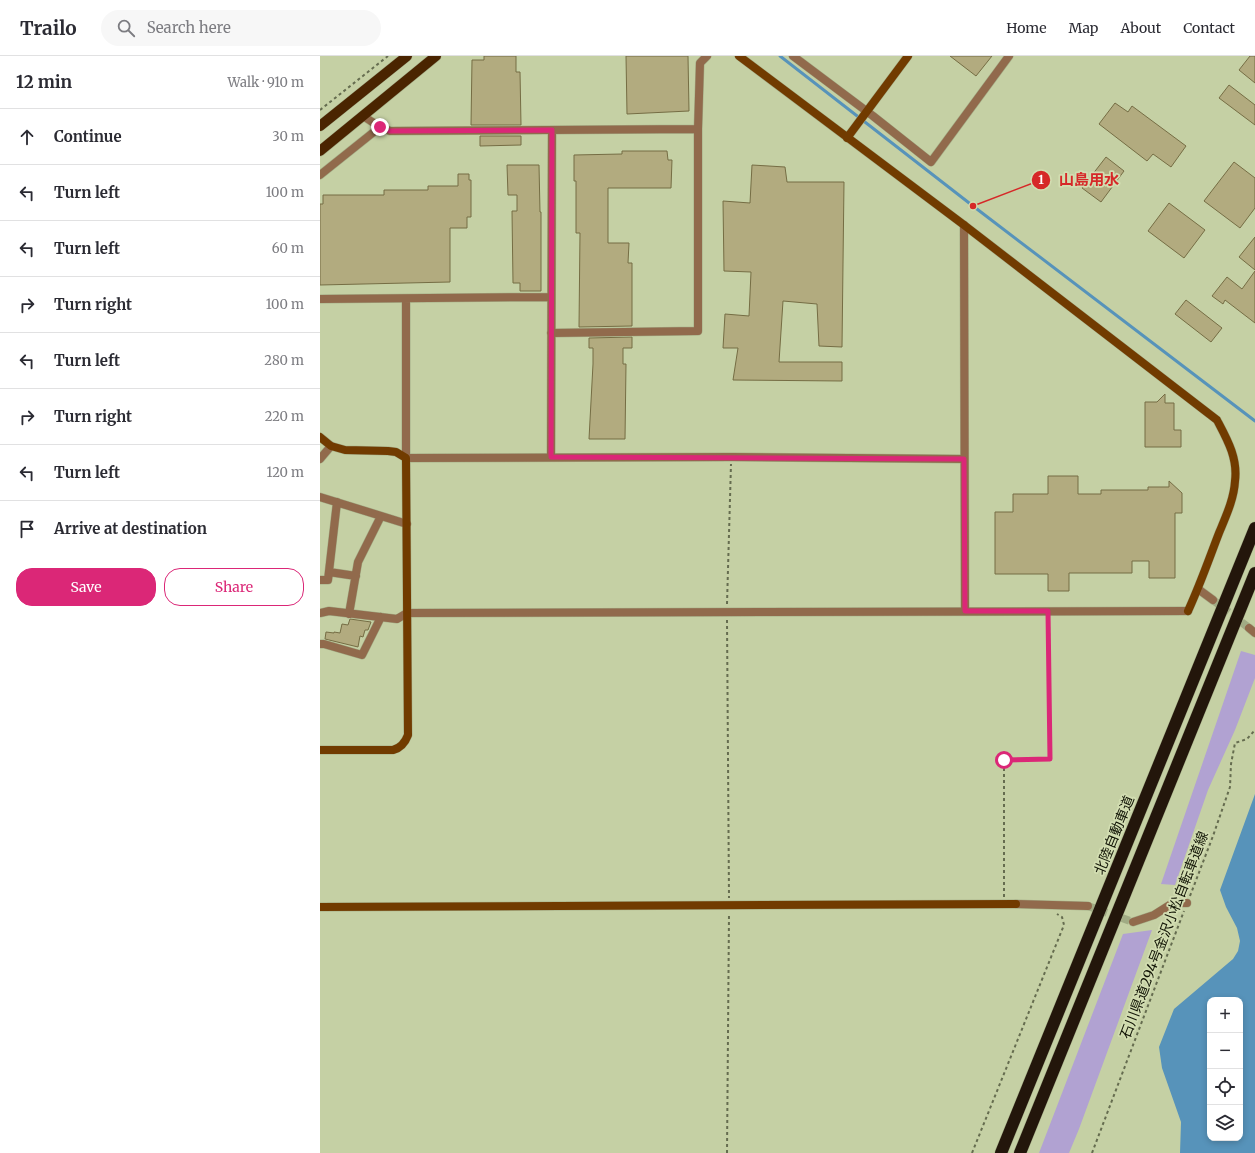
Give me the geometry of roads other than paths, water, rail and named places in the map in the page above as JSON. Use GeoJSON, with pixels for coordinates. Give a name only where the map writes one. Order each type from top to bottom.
{"type":"FeatureCollection","features":[{"type":"Feature","properties":{"kind":"highway","name":"北陸自動車道"},"geometry":{"type":"LineString","coordinates":[[1001,1153],[1255,528]]}},
{"type":"Feature","properties":{"kind":"highway"},"geometry":{"type":"LineString","coordinates":[[1020,1153],[1255,573]]}},
{"type":"Feature","properties":{"kind":"main road"},"geometry":{"type":"LineString","coordinates":[[320,126],[407,56]]}},
{"type":"Feature","properties":{"kind":"main road"},"geometry":{"type":"LineString","coordinates":[[320,151],[436,56]]}},
{"type":"Feature","properties":{"kind":"street"},"geometry":{"type":"LineString","coordinates":[[551,333],[698,331],[698,129],[700,63],[707,56]]}},
{"type":"Feature","properties":{"kind":"street"},"geometry":{"type":"LineString","coordinates":[[320,613],[329,611],[397,619],[407,613],[1188,611],[1231,505],[1236,481],[1233,453],[1216,420],[964,225],[739,56]]}},
{"type":"Feature","properties":{"kind":"street"},"geometry":{"type":"LineString","coordinates":[[793,56],[867,111],[931,162],[1009,56]]}},
{"type":"Feature","properties":{"kind":"street"},"geometry":{"type":"LineString","coordinates":[[847,138],[908,56]]}},
{"type":"Feature","properties":{"kind":"street"},"geometry":{"type":"LineString","coordinates":[[363,116],[380,127],[390,131],[698,129]]}},
{"type":"Feature","properties":{"kind":"street"},"geometry":{"type":"LineString","coordinates":[[320,175],[380,127]]}},
{"type":"Feature","properties":{"kind":"street"},"geometry":{"type":"LineString","coordinates":[[551,457],[552,130]]}},
{"type":"Feature","properties":{"kind":"street"},"geometry":{"type":"LineString","coordinates":[[964,225],[965,611]]}},
{"type":"Feature","properties":{"kind":"street"},"geometry":{"type":"LineString","coordinates":[[320,299],[551,297]]}},
{"type":"Feature","properties":{"kind":"street"},"geometry":{"type":"LineString","coordinates":[[320,750],[393,750],[399,748],[406,741],[408,735],[406,299]]}},
{"type":"Feature","properties":{"kind":"street"},"geometry":{"type":"LineString","coordinates":[[320,438],[331,446],[345,450],[396,452],[406,458],[732,457],[964,459]]}},
{"type":"Feature","properties":{"kind":"street"},"geometry":{"type":"LineString","coordinates":[[320,460],[331,446]]}},
{"type":"Feature","properties":{"kind":"street"},"geometry":{"type":"LineString","coordinates":[[320,497],[407,524]]}},
{"type":"Feature","properties":{"kind":"street"},"geometry":{"type":"LineString","coordinates":[[320,580],[328,580],[337,502]]}},
{"type":"Feature","properties":{"kind":"street"},"geometry":{"type":"LineString","coordinates":[[349,614],[358,562],[381,516]]}},
{"type":"Feature","properties":{"kind":"street"},"geometry":{"type":"LineString","coordinates":[[329,572],[356,576]]}},
{"type":"Feature","properties":{"kind":"street"},"geometry":{"type":"LineString","coordinates":[[1198,589],[1213,600]]}},
{"type":"Feature","properties":{"kind":"street"},"geometry":{"type":"LineString","coordinates":[[320,644],[362,655],[381,617]]}},
{"type":"Feature","properties":{"kind":"street"},"geometry":{"type":"LineString","coordinates":[[1132,922],[1154,915],[1174,903],[1187,903]]}},
{"type":"Feature","properties":{"kind":"street"},"geometry":{"type":"LineString","coordinates":[[320,906],[1004,904],[1088,906]]}},
{"type":"Feature","properties":{"kind":"water"},"geometry":{"type":"Polygon","coordinates":[[[1255,794],[1255,1153],[1180,1153],[1181,1122],[1162,1068],[1159,1047],[1174,1009],[1233,959],[1238,951],[1240,941],[1237,928],[1226,907],[1220,890],[1255,794]]]}},
{"type":"Feature","properties":{"kind":"waterway"},"geometry":{"type":"LineString","coordinates":[[780,56],[973,206],[1255,421]]}},
{"type":"Feature","properties":{"kind":"tunnel"},"geometry":{"type":"LineString","coordinates":[[1213,600],[1249,628]]}},
{"type":"Feature","properties":{"kind":"tunnel"},"geometry":{"type":"LineString","coordinates":[[1088,906],[1133,922]]}},
{"type":"Feature","properties":{"kind":"place","name":"山島用水"},"geometry":{"type":"Point","coordinates":[973,206]}}]}
